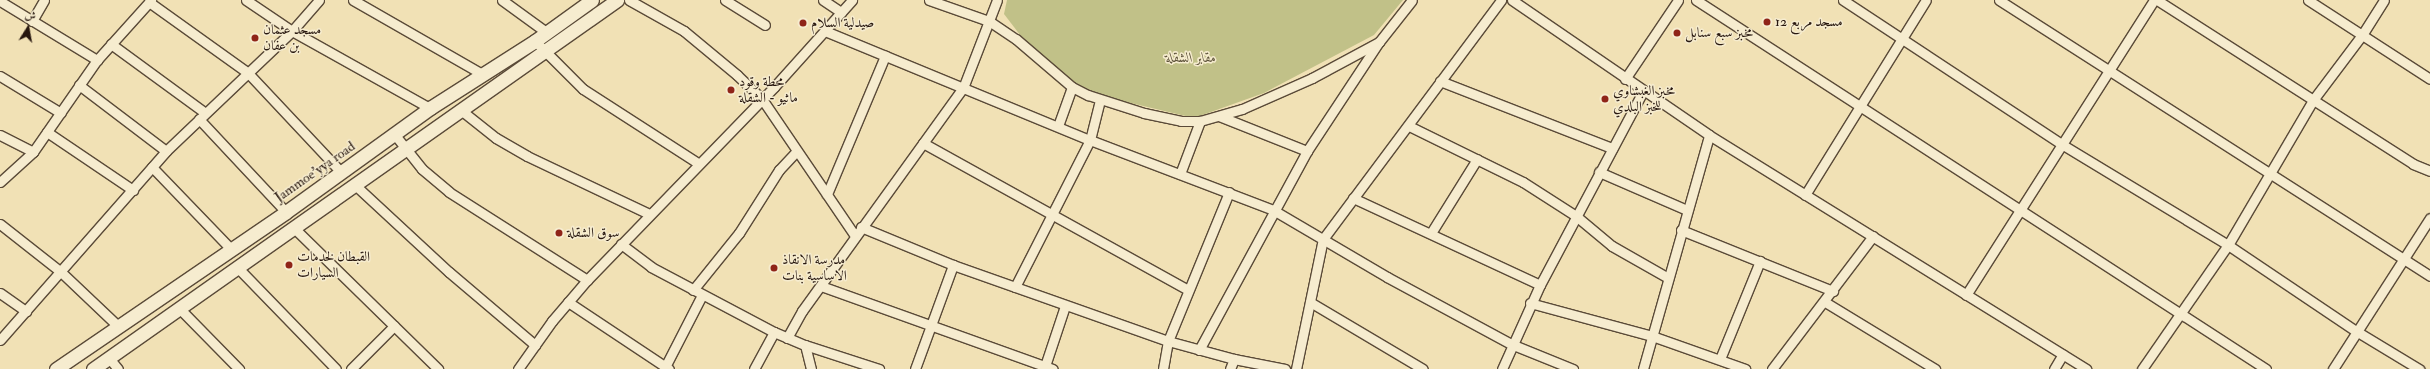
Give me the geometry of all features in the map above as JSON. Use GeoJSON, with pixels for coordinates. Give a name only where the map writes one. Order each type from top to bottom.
{"type":"FeatureCollection","features":[{"type":"Feature","properties":{"kind":"main road","name":"Jammoe'yya road"},"geometry":{"type":"LineString","coordinates":[[56,369],[342,173],[430,108],[535,41],[592,0]]}},
{"type":"Feature","properties":{"kind":"main road"},"geometry":{"type":"LineString","coordinates":[[93,369],[462,111],[617,0]]}},
{"type":"Feature","properties":{"kind":"street"},"geometry":{"type":"LineString","coordinates":[[32,21],[44,0]]}},
{"type":"Feature","properties":{"kind":"street"},"geometry":{"type":"LineString","coordinates":[[246,0],[292,32],[430,108]]}},
{"type":"Feature","properties":{"kind":"street"},"geometry":{"type":"LineString","coordinates":[[0,340],[166,151],[201,116],[292,32],[319,0]]}},
{"type":"Feature","properties":{"kind":"street"},"geometry":{"type":"LineString","coordinates":[[353,0],[482,74]]}},
{"type":"Feature","properties":{"kind":"street"},"geometry":{"type":"LineString","coordinates":[[502,0],[546,32]]}},
{"type":"Feature","properties":{"kind":"street"},"geometry":{"type":"LineString","coordinates":[[629,0],[684,31],[737,75],[762,99],[782,126],[796,152],[827,194],[855,236]]}},
{"type":"Feature","properties":{"kind":"street"},"geometry":{"type":"LineString","coordinates":[[725,0],[765,25]]}},
{"type":"Feature","properties":{"kind":"street"},"geometry":{"type":"LineString","coordinates":[[823,0],[841,12]]}},
{"type":"Feature","properties":{"kind":"street"},"geometry":{"type":"LineString","coordinates":[[518,369],[568,302],[587,280],[698,163],[762,99],[852,0]]}},
{"type":"Feature","properties":{"kind":"street"},"geometry":{"type":"LineString","coordinates":[[929,0],[989,21],[1016,39],[1072,87],[1100,100],[1166,118],[1200,121],[1242,109],[1312,78],[1379,42]]}},
{"type":"Feature","properties":{"kind":"street"},"geometry":{"type":"LineString","coordinates":[[787,338],[794,322],[963,88],[997,0]]}},
{"type":"Feature","properties":{"kind":"street"},"geometry":{"type":"LineString","coordinates":[[1199,350],[1272,210],[1307,151],[1379,42],[1412,0]]}},
{"type":"Feature","properties":{"kind":"street"},"geometry":{"type":"LineString","coordinates":[[1296,369],[1323,239],[1409,126],[1440,81],[1501,0]]}},
{"type":"Feature","properties":{"kind":"street"},"geometry":{"type":"LineString","coordinates":[[1512,0],[1642,91],[1709,135],[2086,369]]}},
{"type":"Feature","properties":{"kind":"street"},"geometry":{"type":"LineString","coordinates":[[1625,79],[1678,0]]}},
{"type":"Feature","properties":{"kind":"street"},"geometry":{"type":"LineString","coordinates":[[1696,0],[2266,369]]}},
{"type":"Feature","properties":{"kind":"street"},"geometry":{"type":"LineString","coordinates":[[1843,0],[2063,145],[2228,244],[2356,331],[2419,369]]}},
{"type":"Feature","properties":{"kind":"street"},"geometry":{"type":"LineString","coordinates":[[1805,194],[1926,0]]}},
{"type":"Feature","properties":{"kind":"street"},"geometry":{"type":"LineString","coordinates":[[1999,0],[2430,276]]}},
{"type":"Feature","properties":{"kind":"street"},"geometry":{"type":"LineString","coordinates":[[1966,295],[2156,0],[2413,164],[2430,172]]}},
{"type":"Feature","properties":{"kind":"street"},"geometry":{"type":"LineString","coordinates":[[2308,0],[2430,79]]}},
{"type":"Feature","properties":{"kind":"street"},"geometry":{"type":"LineString","coordinates":[[2142,369],[2228,244],[2313,100],[2362,35],[2384,0]]}},
{"type":"Feature","properties":{"kind":"street"},"geometry":{"type":"LineString","coordinates":[[0,182],[33,152],[97,60],[150,1],[248,73],[342,173]]}},
{"type":"Feature","properties":{"kind":"street"},"geometry":{"type":"LineString","coordinates":[[0,2],[97,60]]}},
{"type":"Feature","properties":{"kind":"street"},"geometry":{"type":"LineString","coordinates":[[825,31],[1090,140],[1272,210],[1386,277],[1511,344],[1573,369]]}},
{"type":"Feature","properties":{"kind":"street"},"geometry":{"type":"LineString","coordinates":[[535,41],[567,74],[598,100],[698,163]]}},
{"type":"Feature","properties":{"kind":"street"},"geometry":{"type":"LineString","coordinates":[[111,44],[201,116],[286,212]]}},
{"type":"Feature","properties":{"kind":"street"},"geometry":{"type":"LineString","coordinates":[[827,194],[885,56]]}},
{"type":"Feature","properties":{"kind":"street"},"geometry":{"type":"LineString","coordinates":[[0,76],[60,113]]}},
{"type":"Feature","properties":{"kind":"street"},"geometry":{"type":"LineString","coordinates":[[1440,81],[1612,148]]}},
{"type":"Feature","properties":{"kind":"street"},"geometry":{"type":"LineString","coordinates":[[79,85],[166,151]]}},
{"type":"Feature","properties":{"kind":"street"},"geometry":{"type":"LineString","coordinates":[[1058,126],[1072,87]]}},
{"type":"Feature","properties":{"kind":"street"},"geometry":{"type":"LineString","coordinates":[[1502,369],[1511,344],[1530,303],[1642,91]]}},
{"type":"Feature","properties":{"kind":"street"},"geometry":{"type":"LineString","coordinates":[[1015,287],[1090,140],[1100,100]]}},
{"type":"Feature","properties":{"kind":"street"},"geometry":{"type":"LineString","coordinates":[[462,111],[496,138],[527,156],[649,214]]}},
{"type":"Feature","properties":{"kind":"street"},"geometry":{"type":"LineString","coordinates":[[1218,116],[1307,151]]}},
{"type":"Feature","properties":{"kind":"street"},"geometry":{"type":"LineString","coordinates":[[1180,174],[1200,121]]}},
{"type":"Feature","properties":{"kind":"street"},"geometry":{"type":"LineString","coordinates":[[1409,126],[1523,182],[1576,216],[1612,246],[1668,278]]}},
{"type":"Feature","properties":{"kind":"street"},"geometry":{"type":"LineString","coordinates":[[47,132],[133,190]]}},
{"type":"Feature","properties":{"kind":"street"},"geometry":{"type":"LineString","coordinates":[[0,135],[33,152]]}},
{"type":"Feature","properties":{"kind":"street"},"geometry":{"type":"LineString","coordinates":[[395,135],[406,149],[449,192],[587,280]]}},
{"type":"Feature","properties":{"kind":"street"},"geometry":{"type":"LineString","coordinates":[[1643,369],[1709,135]]}},
{"type":"Feature","properties":{"kind":"street"},"geometry":{"type":"LineString","coordinates":[[923,143],[1051,216],[1188,290]]}},
{"type":"Feature","properties":{"kind":"street"},"geometry":{"type":"LineString","coordinates":[[693,290],[739,233],[779,170],[796,152]]}},
{"type":"Feature","properties":{"kind":"street"},"geometry":{"type":"LineString","coordinates":[[1431,233],[1477,159]]}},
{"type":"Feature","properties":{"kind":"street"},"geometry":{"type":"LineString","coordinates":[[152,167],[231,248]]}},
{"type":"Feature","properties":{"kind":"street"},"geometry":{"type":"LineString","coordinates":[[1599,172],[1687,210]]}},
{"type":"Feature","properties":{"kind":"street"},"geometry":{"type":"LineString","coordinates":[[355,186],[449,272],[535,345]]}},
{"type":"Feature","properties":{"kind":"street"},"geometry":{"type":"LineString","coordinates":[[1163,369],[1168,341],[1228,192]]}},
{"type":"Feature","properties":{"kind":"street"},"geometry":{"type":"LineString","coordinates":[[1354,198],[1540,284]]}},
{"type":"Feature","properties":{"kind":"street"},"geometry":{"type":"LineString","coordinates":[[2333,369],[2430,218]]}},
{"type":"Feature","properties":{"kind":"street"},"geometry":{"type":"LineString","coordinates":[[0,224],[61,272],[118,326]]}},
{"type":"Feature","properties":{"kind":"street"},"geometry":{"type":"LineString","coordinates":[[294,228],[438,369]]}},
{"type":"Feature","properties":{"kind":"street"},"geometry":{"type":"LineString","coordinates":[[861,228],[953,265],[1065,306],[1168,341],[1234,359],[1285,369]]}},
{"type":"Feature","properties":{"kind":"street"},"geometry":{"type":"LineString","coordinates":[[1682,230],[1833,291]]}},
{"type":"Feature","properties":{"kind":"street"},"geometry":{"type":"LineString","coordinates":[[1772,369],[1825,302],[1873,236]]}},
{"type":"Feature","properties":{"kind":"street"},"geometry":{"type":"LineString","coordinates":[[621,244],[640,261],[774,332],[806,345],[879,369]]}},
{"type":"Feature","properties":{"kind":"street"},"geometry":{"type":"LineString","coordinates":[[1720,359],[1760,261]]}},
{"type":"Feature","properties":{"kind":"street"},"geometry":{"type":"LineString","coordinates":[[915,369],[953,265]]}},
{"type":"Feature","properties":{"kind":"street"},"geometry":{"type":"LineString","coordinates":[[237,267],[336,369]]}},
{"type":"Feature","properties":{"kind":"street"},"geometry":{"type":"LineString","coordinates":[[821,286],[931,324],[1048,368],[1065,306]]}},
{"type":"Feature","properties":{"kind":"street"},"geometry":{"type":"LineString","coordinates":[[0,292],[26,311]]}},
{"type":"Feature","properties":{"kind":"street"},"geometry":{"type":"LineString","coordinates":[[568,302],[666,368],[702,295]]}},
{"type":"Feature","properties":{"kind":"street"},"geometry":{"type":"LineString","coordinates":[[1310,302],[1423,369]]}},
{"type":"Feature","properties":{"kind":"street"},"geometry":{"type":"LineString","coordinates":[[1825,302],[1935,369]]}},
{"type":"Feature","properties":{"kind":"street"},"geometry":{"type":"LineString","coordinates":[[1530,303],[1652,336],[1745,369]]}},
{"type":"Feature","properties":{"kind":"street"},"geometry":{"type":"LineString","coordinates":[[179,308],[239,369]]}},
{"type":"Feature","properties":{"kind":"street"},"geometry":{"type":"LineString","coordinates":[[350,369],[394,326]]}},
{"type":"Feature","properties":{"kind":"street"},"geometry":{"type":"LineString","coordinates":[[754,369],[774,332]]}},
{"type":"Feature","properties":{"kind":"street"},"geometry":{"type":"LineString","coordinates":[[806,345],[811,369]]}},
{"type":"Feature","properties":{"kind":"street"},"geometry":{"type":"LineString","coordinates":[[2054,369],[2063,354]]}},
{"type":"Feature","properties":{"kind":"street"},"geometry":{"type":"LineString","coordinates":[[109,358],[118,369]]}},
{"type":"Feature","properties":{"kind":"street"},"geometry":{"type":"LineString","coordinates":[[1230,369],[1234,359]]}},
{"type":"Feature","properties":{"kind":"green space","name":"مقابر الشقلة"},"geometry":{"type":"Polygon","coordinates":[[[1007,0],[1403,0],[1374,35],[1264,93],[1194,118],[1080,91],[1033,52],[1004,14],[1007,0]]]}},
{"type":"Feature","properties":{"kind":"place","name":"مسجد مربع 12"},"geometry":{"type":"Point","coordinates":[1767,22]}},
{"type":"Feature","properties":{"kind":"place","name":"صيدلية السلام"},"geometry":{"type":"Point","coordinates":[803,23]}},
{"type":"Feature","properties":{"kind":"place","name":"مخبز سبع سنابل"},"geometry":{"type":"Point","coordinates":[1677,33]}},
{"type":"Feature","properties":{"kind":"place","name":"مسجد عثمان بن عفان"},"geometry":{"type":"Point","coordinates":[255,38]}},
{"type":"Feature","properties":{"kind":"place","name":"محطة وقود ماثيو - الشقلة"},"geometry":{"type":"Point","coordinates":[731,90]}},
{"type":"Feature","properties":{"kind":"place","name":"مخبز الغبشاوي للخبز البلدي"},"geometry":{"type":"Point","coordinates":[1605,99]}},
{"type":"Feature","properties":{"kind":"place","name":"سوق الشقلة"},"geometry":{"type":"Point","coordinates":[559,233]}},
{"type":"Feature","properties":{"kind":"place","name":"القبطان لخدمات السيارات"},"geometry":{"type":"Point","coordinates":[289,265]}},
{"type":"Feature","properties":{"kind":"place","name":"مدرسة الانقاذ الاساسية بنات"},"geometry":{"type":"Point","coordinates":[774,268]}}]}
